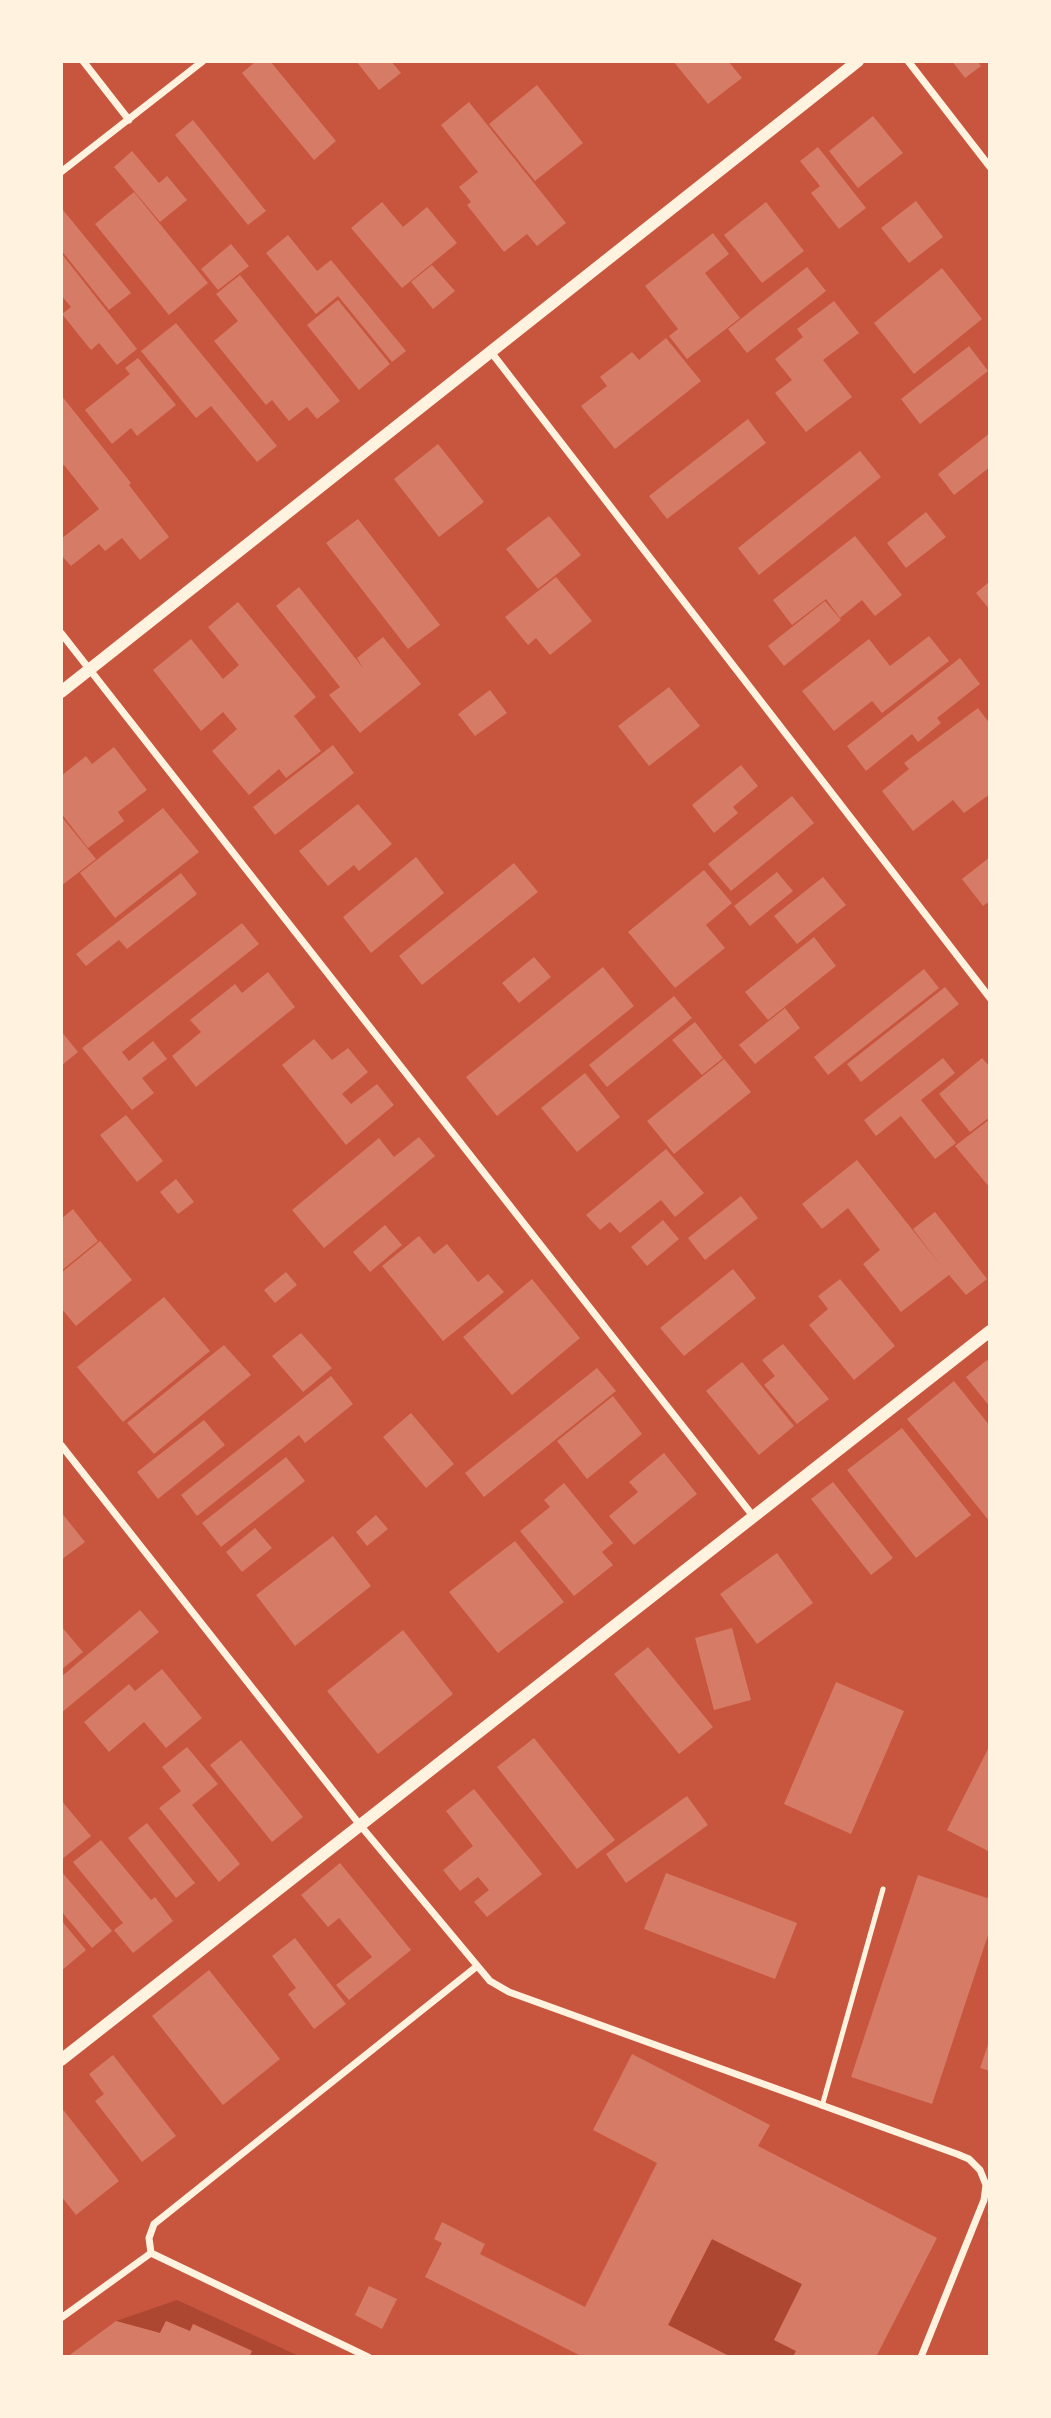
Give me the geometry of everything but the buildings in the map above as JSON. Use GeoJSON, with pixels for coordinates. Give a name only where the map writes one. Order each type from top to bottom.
{"type":"FeatureCollection","features":[{"type":"Feature","properties":{"kind":"street"},"geometry":{"type":"LineString","coordinates":[[83,61],[129,120]]}},
{"type":"Feature","properties":{"kind":"street"},"geometry":{"type":"LineString","coordinates":[[61,172],[203,61]]}},
{"type":"Feature","properties":{"kind":"street"},"geometry":{"type":"LineString","coordinates":[[61,692],[858,61]]}},
{"type":"Feature","properties":{"kind":"street"},"geometry":{"type":"LineString","coordinates":[[908,61],[990,167]]}},
{"type":"Feature","properties":{"kind":"street"},"geometry":{"type":"LineString","coordinates":[[491,352],[990,998]]}},
{"type":"Feature","properties":{"kind":"street"},"geometry":{"type":"LineString","coordinates":[[61,633],[753,1517]]}},
{"type":"Feature","properties":{"kind":"street"},"geometry":{"type":"LineString","coordinates":[[61,2060],[990,1331]]}},
{"type":"Feature","properties":{"kind":"street"},"geometry":{"type":"LineString","coordinates":[[61,1445],[360,1825],[490,1981],[509,1992],[969,2159],[980,2170],[986,2185],[984,2200],[921,2357]]}},
{"type":"Feature","properties":{"kind":"street"},"geometry":{"type":"LineString","coordinates":[[151,2253],[149,2238],[154,2224],[476,1967]]}},
{"type":"Feature","properties":{"kind":"street"},"geometry":{"type":"LineString","coordinates":[[61,2318],[151,2253]]}},
{"type":"Feature","properties":{"kind":"street"},"geometry":{"type":"LineString","coordinates":[[151,2253],[368,2357]]}},
{"type":"Feature","properties":{"kind":"lane"},"geometry":{"type":"LineString","coordinates":[[822,2106],[883,1889]]}},
{"type":"Feature","properties":{"kind":"shaded area"},"geometry":{"type":"Polygon","coordinates":[[[712,2239],[802,2284],[796,2351],[793,2357],[731,2357],[668,2325],[712,2239]]]}},
{"type":"Feature","properties":{"kind":"shaded area"},"geometry":{"type":"Polygon","coordinates":[[[177,2300],[301,2357],[251,2357],[251,2350],[193,2324],[190,2331],[166,2321],[160,2333],[116,2321],[177,2300]]]}}]}
